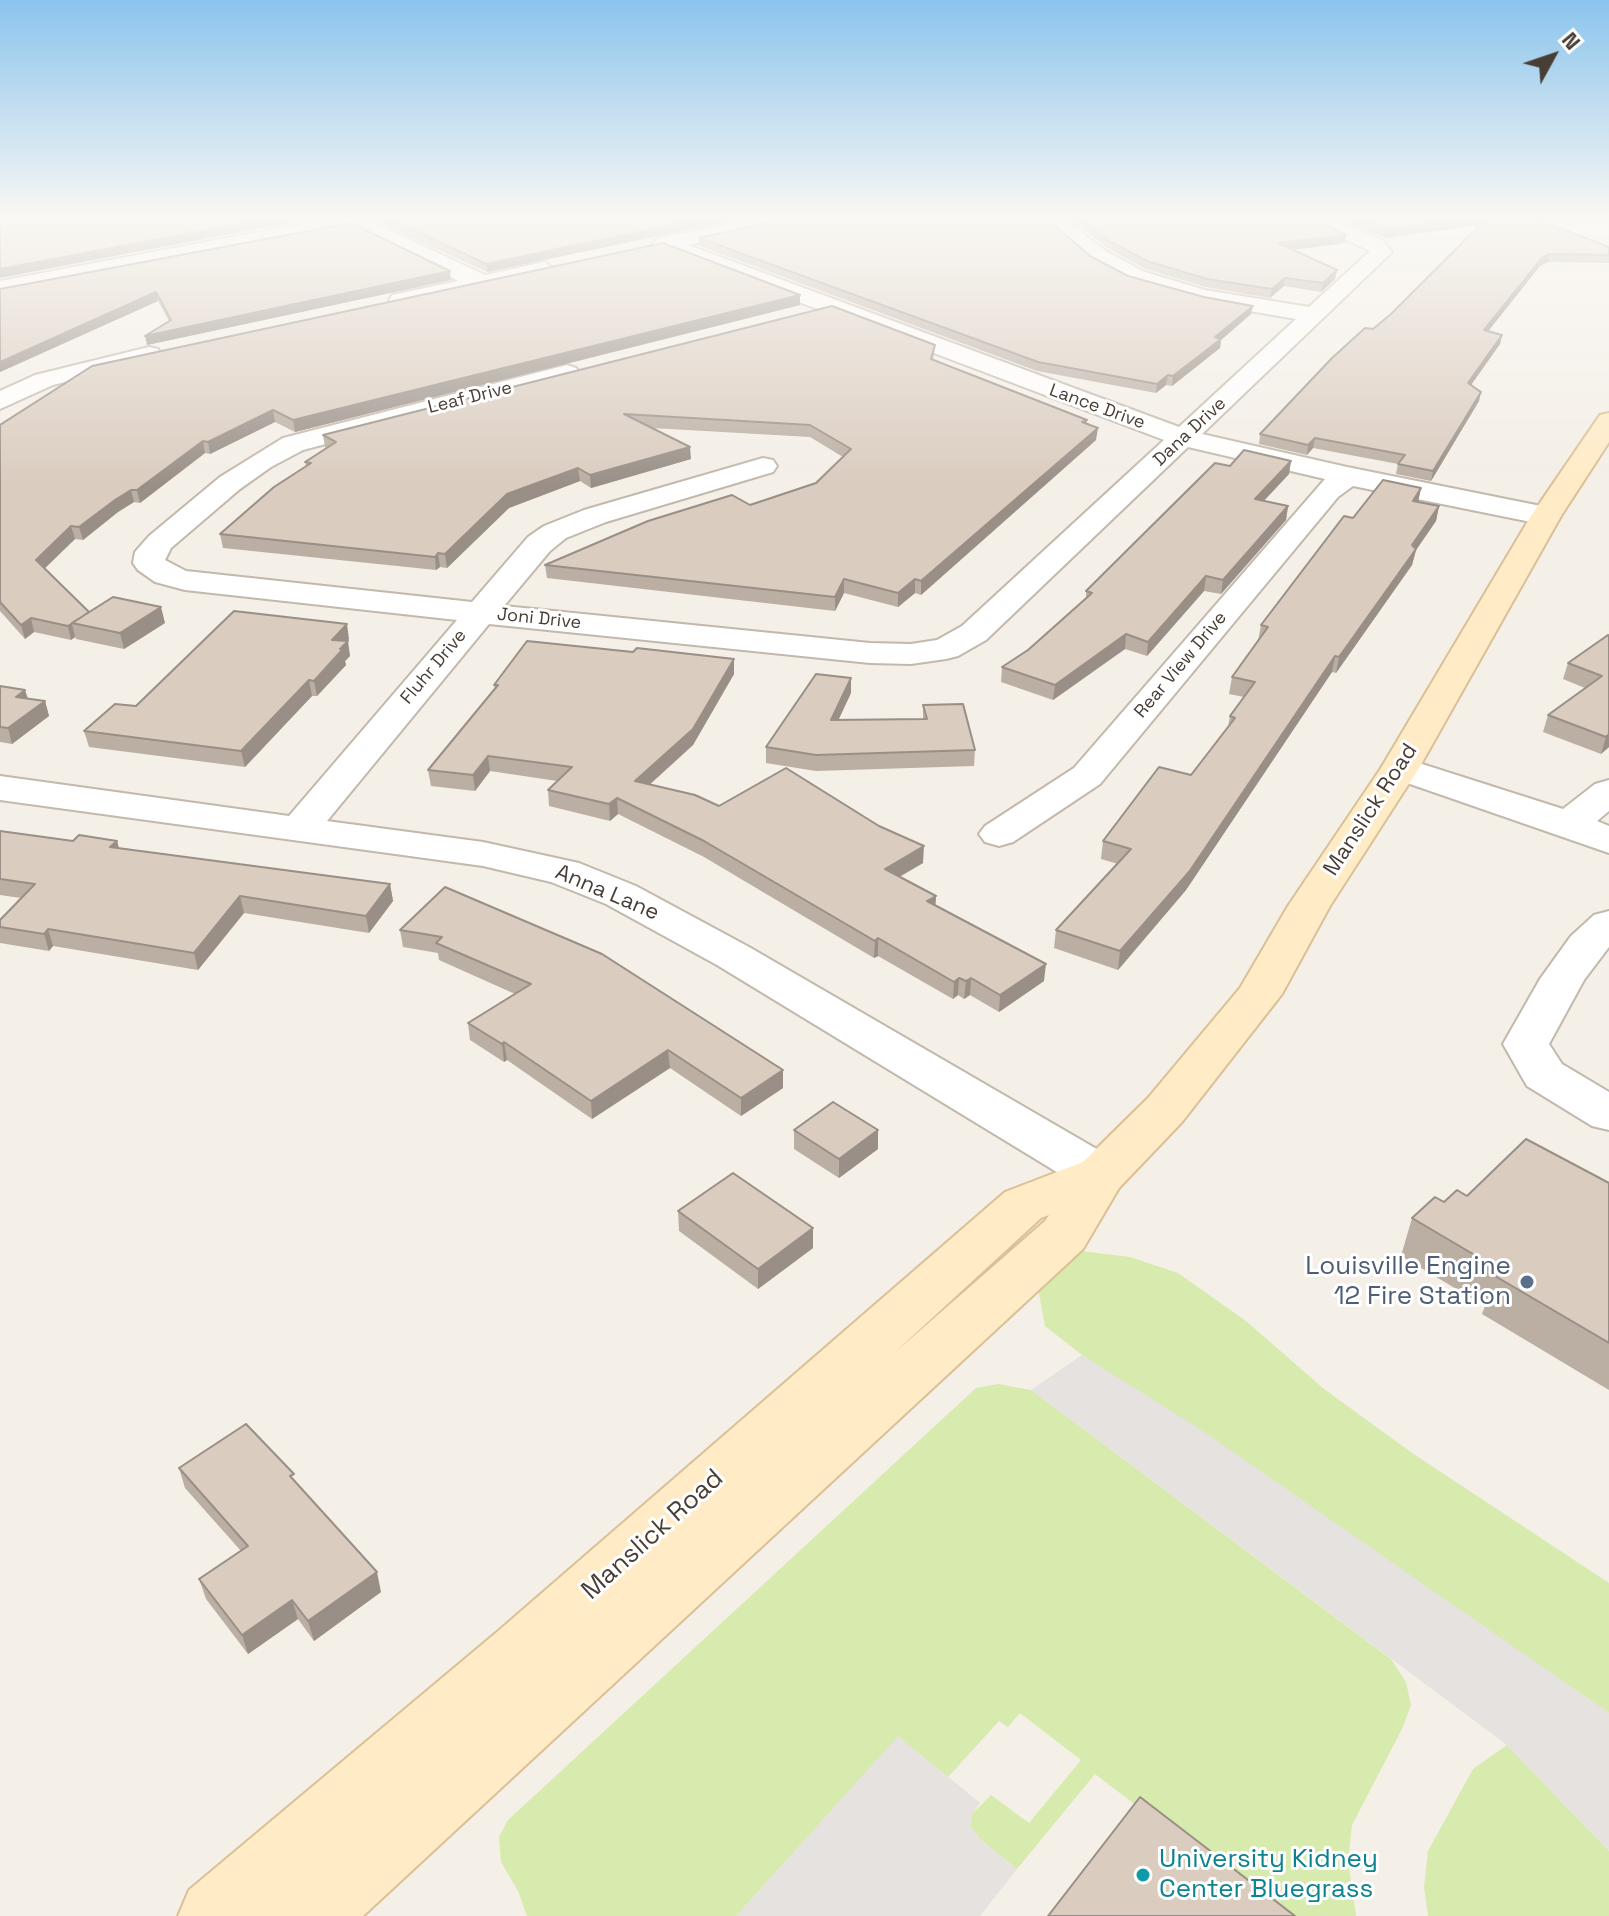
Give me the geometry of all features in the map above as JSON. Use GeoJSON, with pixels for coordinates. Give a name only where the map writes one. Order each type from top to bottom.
{"type":"FeatureCollection","features":[{"type":"Feature","properties":{"kind":"main road","name":"Manslick Road"},"geometry":{"type":"LineString","coordinates":[[305,1916],[354,1876],[532,1712],[1064,1235],[1101,1175],[1165,1110],[1259,994],[1309,906],[1400,768],[1546,516],[1609,421]]}},
{"type":"Feature","properties":{"kind":"main road","name":"Manslick Road"},"geometry":{"type":"LineString","coordinates":[[215,1916],[520,1653],[1023,1205],[1101,1175]]}},
{"type":"Feature","properties":{"kind":"street"},"geometry":{"type":"LineString","coordinates":[[1265,306],[1316,315]]}},
{"type":"Feature","properties":{"kind":"street","name":"Dana Drive"},"geometry":{"type":"LineString","coordinates":[[934,652],[959,643],[974,633],[1325,306]]}},
{"type":"Feature","properties":{"kind":"street"},"geometry":{"type":"LineString","coordinates":[[787,319],[833,307]]}},
{"type":"Feature","properties":{"kind":"street","name":"Lance Drive"},"geometry":{"type":"LineString","coordinates":[[833,307],[1184,438],[1347,476],[1546,516]]}},
{"type":"Feature","properties":{"kind":"street"},"geometry":{"type":"LineString","coordinates":[[0,401],[44,380],[169,350]]}},
{"type":"Feature","properties":{"kind":"street","name":"Leaf Drive"},"geometry":{"type":"LineString","coordinates":[[149,563],[150,552],[160,542],[230,483],[293,444],[588,368]]}},
{"type":"Feature","properties":{"kind":"street","name":"Fluhr Drive"},"geometry":{"type":"LineString","coordinates":[[300,828],[518,566],[555,532],[595,516],[763,466]]}},
{"type":"Feature","properties":{"kind":"street","name":"Rear View Drive"},"geometry":{"type":"LineString","coordinates":[[999,834],[1087,776],[1328,491],[1347,476]]}},
{"type":"Feature","properties":{"kind":"street","name":"Joni Drive"},"geometry":{"type":"LineString","coordinates":[[149,563],[156,571],[185,580],[870,653],[934,652]]}},
{"type":"Feature","properties":{"kind":"street"},"geometry":{"type":"LineString","coordinates":[[1400,768],[1569,824],[1609,841]]}},
{"type":"Feature","properties":{"kind":"street","name":"Anna Lane"},"geometry":{"type":"LineString","coordinates":[[0,788],[300,828],[564,872],[621,895],[733,956],[1101,1175]]}},
{"type":"Feature","properties":{"kind":"street"},"geometry":{"type":"LineString","coordinates":[[1569,824],[1609,792]]}},
{"type":"Feature","properties":{"kind":"street"},"geometry":{"type":"LineString","coordinates":[[1609,924],[1586,945],[1562,979],[1526,1044],[1544,1075],[1609,1114]]}},
{"type":"Feature","properties":{"kind":"green space"},"geometry":{"type":"Polygon","coordinates":[[[1073,1250],[1130,1257],[1178,1273],[1246,1321],[1324,1389],[1412,1453],[1609,1583],[1609,1713],[1082,1355],[1045,1326],[1038,1288],[1073,1250]]]}},
{"type":"Feature","properties":{"kind":"green space"},"geometry":{"type":"Polygon","coordinates":[[[998,1384],[1031,1390],[1391,1659],[1406,1682],[1411,1705],[1402,1729],[1352,1825],[1348,1861],[1356,1916],[1281,1916],[1095,1774],[1017,1869],[981,1840],[970,1826],[972,1814],[991,1795],[1029,1823],[1081,1760],[1020,1713],[1008,1727],[999,1721],[948,1777],[898,1737],[736,1916],[527,1916],[518,1891],[501,1862],[499,1837],[508,1820],[976,1388],[998,1384]]]}},
{"type":"Feature","properties":{"kind":"green space"},"geometry":{"type":"Polygon","coordinates":[[[1507,1745],[1609,1851],[1609,1916],[1428,1916],[1424,1887],[1428,1851],[1473,1769],[1507,1745]]]}},
{"type":"Feature","properties":{"kind":"shaded area"},"geometry":{"type":"Polygon","coordinates":[[[1082,1355],[1203,1431],[1609,1713],[1609,1851],[1507,1745],[1031,1390],[1082,1355]]]}},
{"type":"Feature","properties":{"kind":"shaded area"},"geometry":{"type":"Polygon","coordinates":[[[898,1736],[980,1803],[972,1814],[970,1826],[981,1840],[1017,1869],[980,1916],[736,1916],[898,1736]]]}},
{"type":"Feature","properties":{"kind":"building"},"geometry":{"type":"Polygon","coordinates":[[[0,306],[124,306],[0,362],[0,306]]]}},
{"type":"Feature","properties":{"kind":"building"},"geometry":{"type":"Polygon","coordinates":[[[164,306],[284,306],[145,336],[171,320],[164,306]]]}},
{"type":"Feature","properties":{"kind":"building"},"geometry":{"type":"Polygon","coordinates":[[[369,306],[754,306],[293,420],[273,410],[208,442],[203,441],[137,490],[131,490],[115,500],[79,527],[71,526],[36,560],[89,612],[68,626],[31,618],[21,625],[0,602],[0,425],[92,366],[369,306]]]}},
{"type":"Feature","properties":{"kind":"building"},"geometry":{"type":"Polygon","coordinates":[[[830,306],[935,345],[931,359],[1087,420],[1082,422],[1098,428],[921,581],[915,579],[898,593],[844,579],[835,597],[545,565],[648,521],[732,495],[750,505],[816,483],[851,449],[810,425],[624,414],[690,447],[590,475],[578,468],[507,494],[445,554],[438,553],[435,557],[220,534],[274,487],[311,463],[305,462],[336,442],[323,435],[830,306]]]}},
{"type":"Feature","properties":{"kind":"building"},"geometry":{"type":"Polygon","coordinates":[[[886,306],[1252,306],[1215,337],[1221,339],[1173,376],[1168,375],[1157,384],[1038,362],[886,306]]]}},
{"type":"Feature","properties":{"kind":"building"},"geometry":{"type":"Polygon","coordinates":[[[1399,306],[1503,306],[1484,330],[1502,335],[1468,383],[1481,392],[1433,471],[1398,464],[1405,455],[1315,438],[1308,445],[1260,434],[1332,358],[1365,328],[1373,329],[1399,306]]]}},
{"type":"Feature","properties":{"kind":"building"},"geometry":{"type":"Polygon","coordinates":[[[1244,450],[1291,461],[1255,499],[1288,506],[1223,580],[1206,576],[1148,642],[1126,634],[1055,685],[1002,667],[1028,650],[1092,593],[1086,591],[1215,463],[1230,466],[1244,450]]]}},
{"type":"Feature","properties":{"kind":"building"},"geometry":{"type":"Polygon","coordinates":[[[1383,480],[1421,488],[1413,501],[1439,506],[1412,545],[1416,549],[1339,657],[1335,656],[1189,872],[1120,951],[1056,930],[1131,849],[1103,841],[1159,767],[1191,775],[1235,718],[1230,716],[1255,682],[1232,677],[1268,627],[1261,625],[1344,516],[1353,518],[1383,480]]]}},
{"type":"Feature","properties":{"kind":"building"},"geometry":{"type":"Polygon","coordinates":[[[113,597],[161,607],[120,633],[72,623],[113,597]]]}},
{"type":"Feature","properties":{"kind":"building"},"geometry":{"type":"Polygon","coordinates":[[[234,611],[347,624],[332,640],[348,641],[314,681],[309,680],[241,751],[84,731],[115,704],[136,706],[234,611]]]}},
{"type":"Feature","properties":{"kind":"building"},"geometry":{"type":"Polygon","coordinates":[[[1608,635],[1609,734],[1606,737],[1548,715],[1602,676],[1568,663],[1608,635]]]}},
{"type":"Feature","properties":{"kind":"building"},"geometry":{"type":"Polygon","coordinates":[[[527,641],[633,652],[637,648],[734,659],[693,729],[635,781],[695,795],[719,806],[786,768],[879,826],[924,846],[885,869],[936,896],[927,901],[1046,964],[1000,995],[971,978],[966,981],[959,978],[954,982],[878,938],[875,941],[704,841],[617,798],[609,804],[548,790],[572,767],[488,756],[473,775],[428,770],[498,685],[494,685],[527,641]]]}},
{"type":"Feature","properties":{"kind":"building"},"geometry":{"type":"Polygon","coordinates":[[[816,674],[851,678],[831,720],[927,719],[923,705],[963,704],[975,750],[816,755],[766,747],[816,674]]]}},
{"type":"Feature","properties":{"kind":"building"},"geometry":{"type":"Polygon","coordinates":[[[0,686],[25,690],[16,697],[45,701],[8,728],[0,727],[0,686]]]}},
{"type":"Feature","properties":{"kind":"building"},"geometry":{"type":"Polygon","coordinates":[[[0,831],[73,841],[79,835],[117,841],[110,847],[390,884],[366,916],[240,896],[194,953],[48,929],[44,934],[0,927],[0,920],[35,884],[0,879],[0,831]]]}},
{"type":"Feature","properties":{"kind":"building"},"geometry":{"type":"Polygon","coordinates":[[[445,887],[602,954],[783,1070],[741,1098],[668,1050],[591,1101],[504,1042],[502,1044],[468,1023],[531,984],[436,943],[442,937],[400,930],[445,887]]]}},
{"type":"Feature","properties":{"kind":"building"},"geometry":{"type":"Polygon","coordinates":[[[833,1102],[878,1130],[839,1159],[794,1130],[833,1102]]]}},
{"type":"Feature","properties":{"kind":"building","name":"Louisville Engine 12 Fire Station"},"geometry":{"type":"Polygon","coordinates":[[[1526,1139],[1609,1183],[1609,1343],[1495,1276],[1500,1270],[1412,1218],[1435,1197],[1444,1202],[1457,1190],[1467,1196],[1526,1139]]]}},
{"type":"Feature","properties":{"kind":"building"},"geometry":{"type":"Polygon","coordinates":[[[733,1173],[813,1228],[758,1269],[678,1211],[733,1173]]]}},
{"type":"Feature","properties":{"kind":"building"},"geometry":{"type":"Polygon","coordinates":[[[246,1424],[294,1474],[290,1476],[377,1572],[308,1621],[292,1600],[242,1635],[199,1579],[248,1546],[179,1468],[246,1424]]]}},
{"type":"Feature","properties":{"kind":"building"},"geometry":{"type":"Polygon","coordinates":[[[1140,1797],[1295,1916],[1048,1916],[1140,1797]]]}},
{"type":"Feature","properties":{"kind":"place","name":"Louisville Engine 12 Fire Station"},"geometry":{"type":"Point","coordinates":[1527,1282]}},
{"type":"Feature","properties":{"kind":"place","name":"University Kidney Center Bluegrass"},"geometry":{"type":"Point","coordinates":[1143,1875]}}]}
